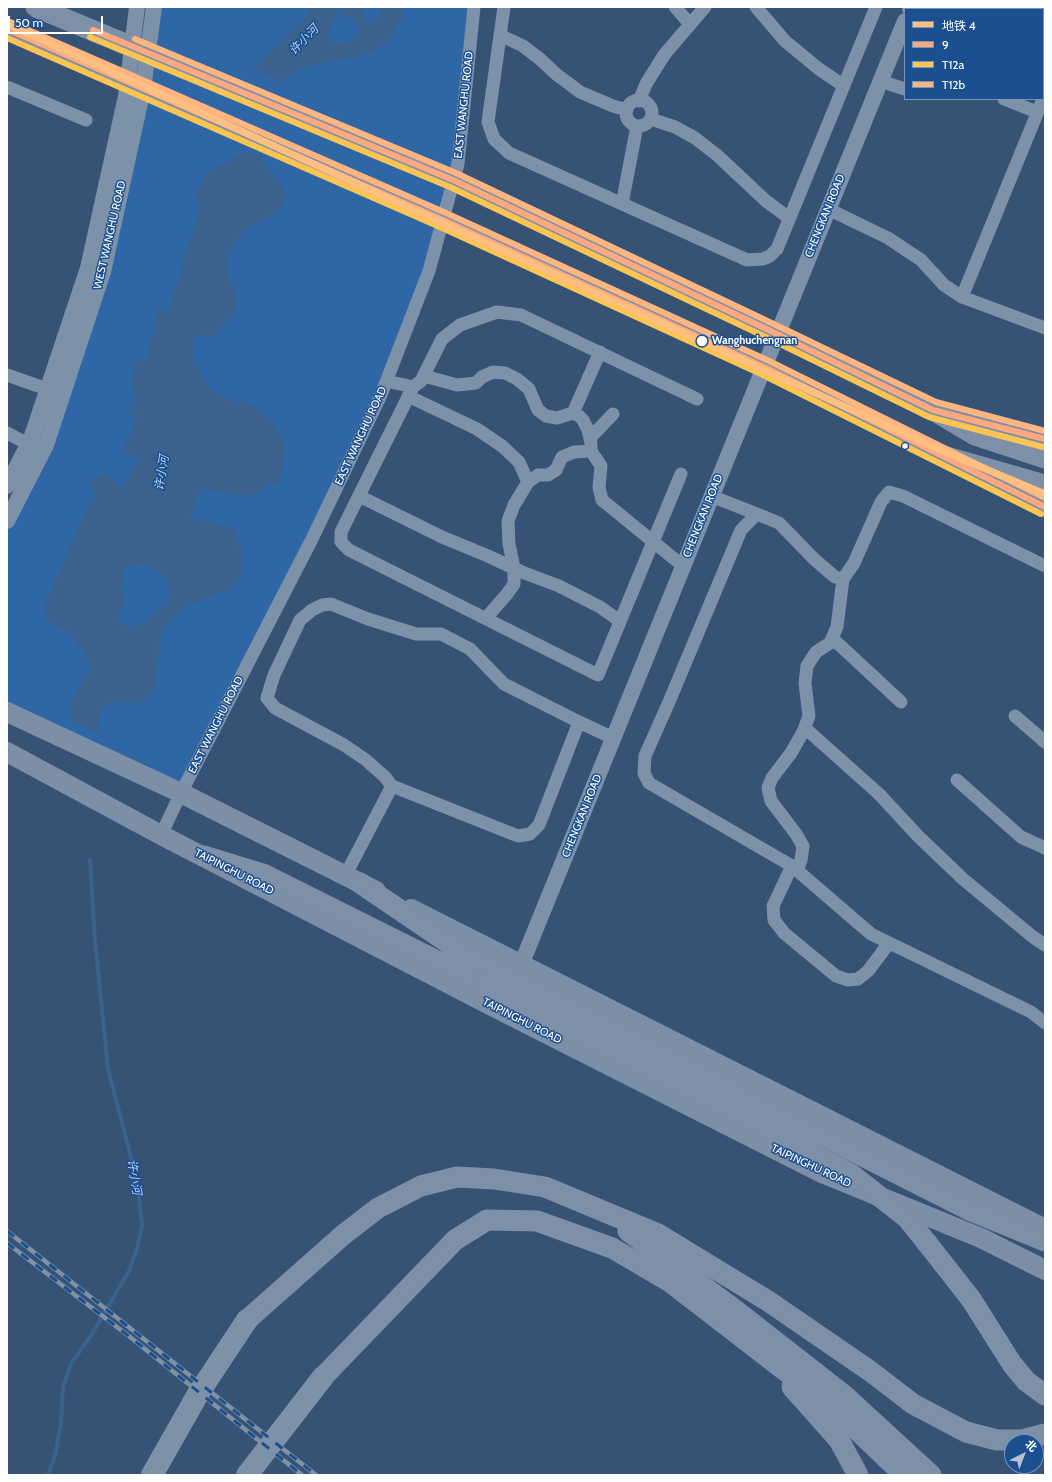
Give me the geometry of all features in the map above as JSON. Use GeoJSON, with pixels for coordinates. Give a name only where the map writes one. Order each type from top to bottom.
{"type":"FeatureCollection","features":[{"type":"Feature","properties":{"kind":"highway"},"geometry":{"type":"LineString","coordinates":[[36,7],[453,180],[933,410],[975,435],[1045,458]]}},
{"type":"Feature","properties":{"kind":"highway"},"geometry":{"type":"LineString","coordinates":[[7,30],[443,220],[764,367],[940,455],[1045,485]]}},
{"type":"Feature","properties":{"kind":"highway"},"geometry":{"type":"LineString","coordinates":[[204,856],[262,874],[412,947],[488,976],[969,1210],[1045,1241]]}},
{"type":"Feature","properties":{"kind":"highway"},"geometry":{"type":"LineString","coordinates":[[353,879],[466,955],[488,976],[851,1174],[907,1218],[971,1299],[1012,1364],[1026,1381],[1045,1395]]}},
{"type":"Feature","properties":{"kind":"highway"},"geometry":{"type":"LineString","coordinates":[[152,1475],[198,1394],[247,1320],[348,1231],[378,1208],[421,1186],[456,1177],[494,1179],[545,1187],[658,1234],[774,1305],[870,1371],[913,1404],[966,1432],[997,1440],[1022,1440],[1045,1434]]}},
{"type":"Feature","properties":{"kind":"highway"},"geometry":{"type":"LineString","coordinates":[[588,1205],[636,1236],[734,1309],[838,1390],[931,1475]]}},
{"type":"Feature","properties":{"kind":"highway"},"geometry":{"type":"LineString","coordinates":[[247,1475],[323,1376],[455,1240],[487,1220],[538,1221],[612,1248],[670,1282],[836,1410],[904,1475]]}},
{"type":"Feature","properties":{"kind":"highway"},"geometry":{"type":"LineString","coordinates":[[757,1348],[838,1440],[858,1475]]}},
{"type":"Feature","properties":{"kind":"main road"},"geometry":{"type":"LineString","coordinates":[[933,410],[1045,439]]}},
{"type":"Feature","properties":{"kind":"main road"},"geometry":{"type":"LineString","coordinates":[[940,455],[1045,507]]}},
{"type":"Feature","properties":{"kind":"main road"},"geometry":{"type":"LineString","coordinates":[[7,712],[181,793],[1045,1229]]}},
{"type":"Feature","properties":{"kind":"main road","name":"TAIPINGHU ROAD"},"geometry":{"type":"LineString","coordinates":[[7,752],[161,835],[498,1009],[822,1173],[981,1238],[1045,1270]]}},
{"type":"Feature","properties":{"kind":"street","name":"WEST WANGHU ROAD"},"geometry":{"type":"LineString","coordinates":[[137,7],[140,49]]}},
{"type":"Feature","properties":{"kind":"street","name":"WEST WANGHU ROAD"},"geometry":{"type":"LineString","coordinates":[[7,521],[46,445],[103,272],[140,49],[154,7]]}},
{"type":"Feature","properties":{"kind":"street","name":"EAST WANGHU ROAD"},"geometry":{"type":"LineString","coordinates":[[161,835],[181,793],[312,539],[381,395],[429,270],[458,164],[474,7]]}},
{"type":"Feature","properties":{"kind":"street"},"geometry":{"type":"LineString","coordinates":[[504,7],[488,122],[494,139],[509,153],[747,260],[763,259],[770,256],[777,249],[876,7]]}},
{"type":"Feature","properties":{"kind":"street"},"geometry":{"type":"LineString","coordinates":[[675,7],[690,24]]}},
{"type":"Feature","properties":{"kind":"street"},"geometry":{"type":"LineString","coordinates":[[639,101],[646,84],[664,55],[705,7]]}},
{"type":"Feature","properties":{"kind":"street"},"geometry":{"type":"LineString","coordinates":[[756,7],[786,41],[819,69],[844,86]]}},
{"type":"Feature","properties":{"kind":"street","name":"CHENGKAN ROAD"},"geometry":{"type":"LineString","coordinates":[[498,1009],[521,965],[904,23]]}},
{"type":"Feature","properties":{"kind":"street"},"geometry":{"type":"LineString","coordinates":[[500,35],[523,46],[580,92],[613,106],[627,110]]}},
{"type":"Feature","properties":{"kind":"street"},"geometry":{"type":"LineString","coordinates":[[880,81],[904,89]]}},
{"type":"Feature","properties":{"kind":"street","name":"WEST WANGHU ROAD"},"geometry":{"type":"LineString","coordinates":[[7,486],[28,444],[88,268],[126,96],[135,85]]}},
{"type":"Feature","properties":{"kind":"street"},"geometry":{"type":"LineString","coordinates":[[7,87],[86,120]]}},
{"type":"Feature","properties":{"kind":"street"},"geometry":{"type":"LineString","coordinates":[[962,297],[1043,100]]}},
{"type":"Feature","properties":{"kind":"street"},"geometry":{"type":"LineString","coordinates":[[639,101],[643,101],[650,106],[652,110],[651,119],[645,125],[637,126],[628,118],[627,110],[631,104],[639,101]]}},
{"type":"Feature","properties":{"kind":"street"},"geometry":{"type":"LineString","coordinates":[[651,119],[675,127],[695,138],[718,156],[766,201],[790,218]]}},
{"type":"Feature","properties":{"kind":"street"},"geometry":{"type":"LineString","coordinates":[[622,204],[637,126]]}},
{"type":"Feature","properties":{"kind":"street"},"geometry":{"type":"LineString","coordinates":[[828,209],[888,238],[921,260],[944,285],[962,297],[1045,328]]}},
{"type":"Feature","properties":{"kind":"street"},"geometry":{"type":"LineString","coordinates":[[681,474],[652,541],[598,675],[349,550],[341,542],[341,532],[410,392],[421,381],[442,339],[460,325],[497,312],[521,315],[697,399]]}},
{"type":"Feature","properties":{"kind":"street"},"geometry":{"type":"LineString","coordinates":[[573,413],[600,352]]}},
{"type":"Feature","properties":{"kind":"street"},"geometry":{"type":"LineString","coordinates":[[424,376],[457,385],[476,383],[482,377],[493,372],[505,373],[528,389],[538,410],[546,416],[558,418],[573,413],[579,416],[583,420],[590,445],[601,466],[599,487],[602,500],[683,566]]}},
{"type":"Feature","properties":{"kind":"street"},"geometry":{"type":"LineString","coordinates":[[7,375],[47,389]]}},
{"type":"Feature","properties":{"kind":"street"},"geometry":{"type":"LineString","coordinates":[[386,381],[410,392],[477,429],[502,446],[519,462],[528,482]]}},
{"type":"Feature","properties":{"kind":"street"},"geometry":{"type":"LineString","coordinates":[[486,618],[514,584],[514,568],[509,544],[508,521],[514,505],[528,482],[538,475],[548,475],[556,470],[562,458],[590,445],[613,414]]}},
{"type":"Feature","properties":{"kind":"street"},"geometry":{"type":"LineString","coordinates":[[7,433],[28,444]]}},
{"type":"Feature","properties":{"kind":"street"},"geometry":{"type":"LineString","coordinates":[[889,943],[868,971],[858,979],[848,980],[836,976],[784,934],[774,920],[773,906],[794,868],[801,860],[803,846],[788,822],[771,801],[768,788],[772,778],[791,753],[805,728],[809,716],[805,683],[807,666],[816,652],[830,643],[837,627],[843,579],[854,563],[881,502],[889,492],[903,496],[1045,566]]}},
{"type":"Feature","properties":{"kind":"street"},"geometry":{"type":"LineString","coordinates":[[359,496],[442,537],[559,586],[600,607],[620,621]]}},
{"type":"Feature","properties":{"kind":"street"},"geometry":{"type":"LineString","coordinates":[[711,496],[779,523],[814,559],[835,577],[843,579]]}},
{"type":"Feature","properties":{"kind":"street"},"geometry":{"type":"LineString","coordinates":[[757,514],[740,530],[645,756],[644,773],[649,783],[794,868],[871,934],[1031,1012],[1045,1023]]}},
{"type":"Feature","properties":{"kind":"street"},"geometry":{"type":"LineString","coordinates":[[580,722],[539,825],[530,834],[518,836],[392,786],[361,756],[344,745],[275,708],[267,698],[274,676],[300,620],[312,610],[322,605],[331,604],[368,619],[416,634],[441,634],[470,649],[504,684],[613,738]]}},
{"type":"Feature","properties":{"kind":"street"},"geometry":{"type":"LineString","coordinates":[[832,638],[901,702]]}},
{"type":"Feature","properties":{"kind":"street"},"geometry":{"type":"LineString","coordinates":[[1015,716],[1045,742]]}},
{"type":"Feature","properties":{"kind":"street"},"geometry":{"type":"LineString","coordinates":[[805,728],[879,794],[918,836],[963,879],[1033,937],[1045,945]]}},
{"type":"Feature","properties":{"kind":"street"},"geometry":{"type":"LineString","coordinates":[[957,780],[1021,836],[1045,848]]}},
{"type":"Feature","properties":{"kind":"street"},"geometry":{"type":"LineString","coordinates":[[353,879],[392,786]]}},
{"type":"Feature","properties":{"kind":"shaded area"},"geometry":{"type":"Polygon","coordinates":[[[154,7],[474,7],[458,164],[381,395],[181,793],[7,712],[7,521],[46,445],[154,7]]]}},
{"type":"Feature","properties":{"kind":"water"},"geometry":{"type":"Polygon","coordinates":[[[312,7],[362,7],[368,24],[379,20],[379,7],[402,7],[402,19],[387,42],[373,51],[346,59],[301,67],[281,83],[254,68],[304,20],[312,7]],[[338,12],[329,29],[328,41],[335,44],[350,42],[360,34],[359,24],[348,16],[338,12]]]}},
{"type":"Feature","properties":{"kind":"water"},"geometry":{"type":"Polygon","coordinates":[[[249,151],[263,158],[263,166],[281,184],[287,194],[282,206],[267,218],[247,228],[232,246],[227,261],[229,277],[238,300],[234,316],[221,326],[213,335],[194,336],[194,366],[200,365],[200,377],[216,393],[233,402],[247,403],[259,409],[272,422],[285,442],[284,464],[278,484],[270,482],[256,495],[238,495],[201,488],[190,518],[235,528],[242,559],[239,579],[229,590],[185,606],[170,620],[161,633],[154,689],[142,703],[111,701],[102,710],[97,725],[102,736],[75,722],[69,716],[72,699],[81,685],[82,675],[90,675],[89,658],[84,658],[86,648],[79,648],[78,642],[68,631],[54,626],[48,621],[45,610],[47,600],[89,503],[97,497],[89,481],[107,473],[111,479],[123,488],[139,460],[123,450],[138,415],[128,413],[129,407],[136,407],[132,379],[136,361],[146,360],[158,310],[168,313],[201,205],[194,202],[199,186],[208,173],[219,165],[249,151]],[[133,564],[124,570],[121,588],[124,604],[118,618],[128,627],[144,624],[156,610],[169,600],[168,581],[153,567],[133,564]]]}},
{"type":"Feature","properties":{"kind":"waterway","name":"许小河"},"geometry":{"type":"LineString","coordinates":[[48,1475],[55,1456],[61,1424],[63,1387],[71,1364],[92,1334],[129,1271],[136,1252],[142,1226],[139,1197],[131,1157],[108,1069],[95,941],[90,860]]}},
{"type":"Feature","properties":{"kind":"railway"},"geometry":{"type":"LineString","coordinates":[[7,1231],[316,1475]]}},
{"type":"Feature","properties":{"kind":"railway"},"geometry":{"type":"LineString","coordinates":[[7,1243],[130,1337],[302,1475]]}},
{"type":"Feature","properties":{"kind":"metro line","name":"4"},"geometry":{"type":"LineString","coordinates":[[7,24],[938,449],[1045,494]]}},
{"type":"Feature","properties":{"kind":"transit line","name":"T12b"},"geometry":{"type":"LineString","coordinates":[[10,22],[446,213],[767,360],[1045,498]]}},
{"type":"Feature","properties":{"kind":"transit line","name":"9"},"geometry":{"type":"LineString","coordinates":[[7,29],[443,220],[764,367],[1045,507]]}},
{"type":"Feature","properties":{"kind":"transit line","name":"9"},"geometry":{"type":"LineString","coordinates":[[93,30],[453,180],[933,410],[1045,439]]}},
{"type":"Feature","properties":{"kind":"transit line","name":"T12a"},"geometry":{"type":"LineString","coordinates":[[90,37],[450,187],[774,341],[929,417],[1043,447]]}},
{"type":"Feature","properties":{"kind":"transit line","name":"T12a"},"geometry":{"type":"LineString","coordinates":[[7,38],[440,227],[761,374],[1041,514]]}},
{"type":"Feature","properties":{"kind":"transit line","name":"T12b"},"geometry":{"type":"LineString","coordinates":[[135,39],[456,173],[936,402],[1045,431]]}},
{"type":"Feature","properties":{"kind":"place","name":"Wanghuchengnan"},"geometry":{"type":"Point","coordinates":[702,341]}}]}
